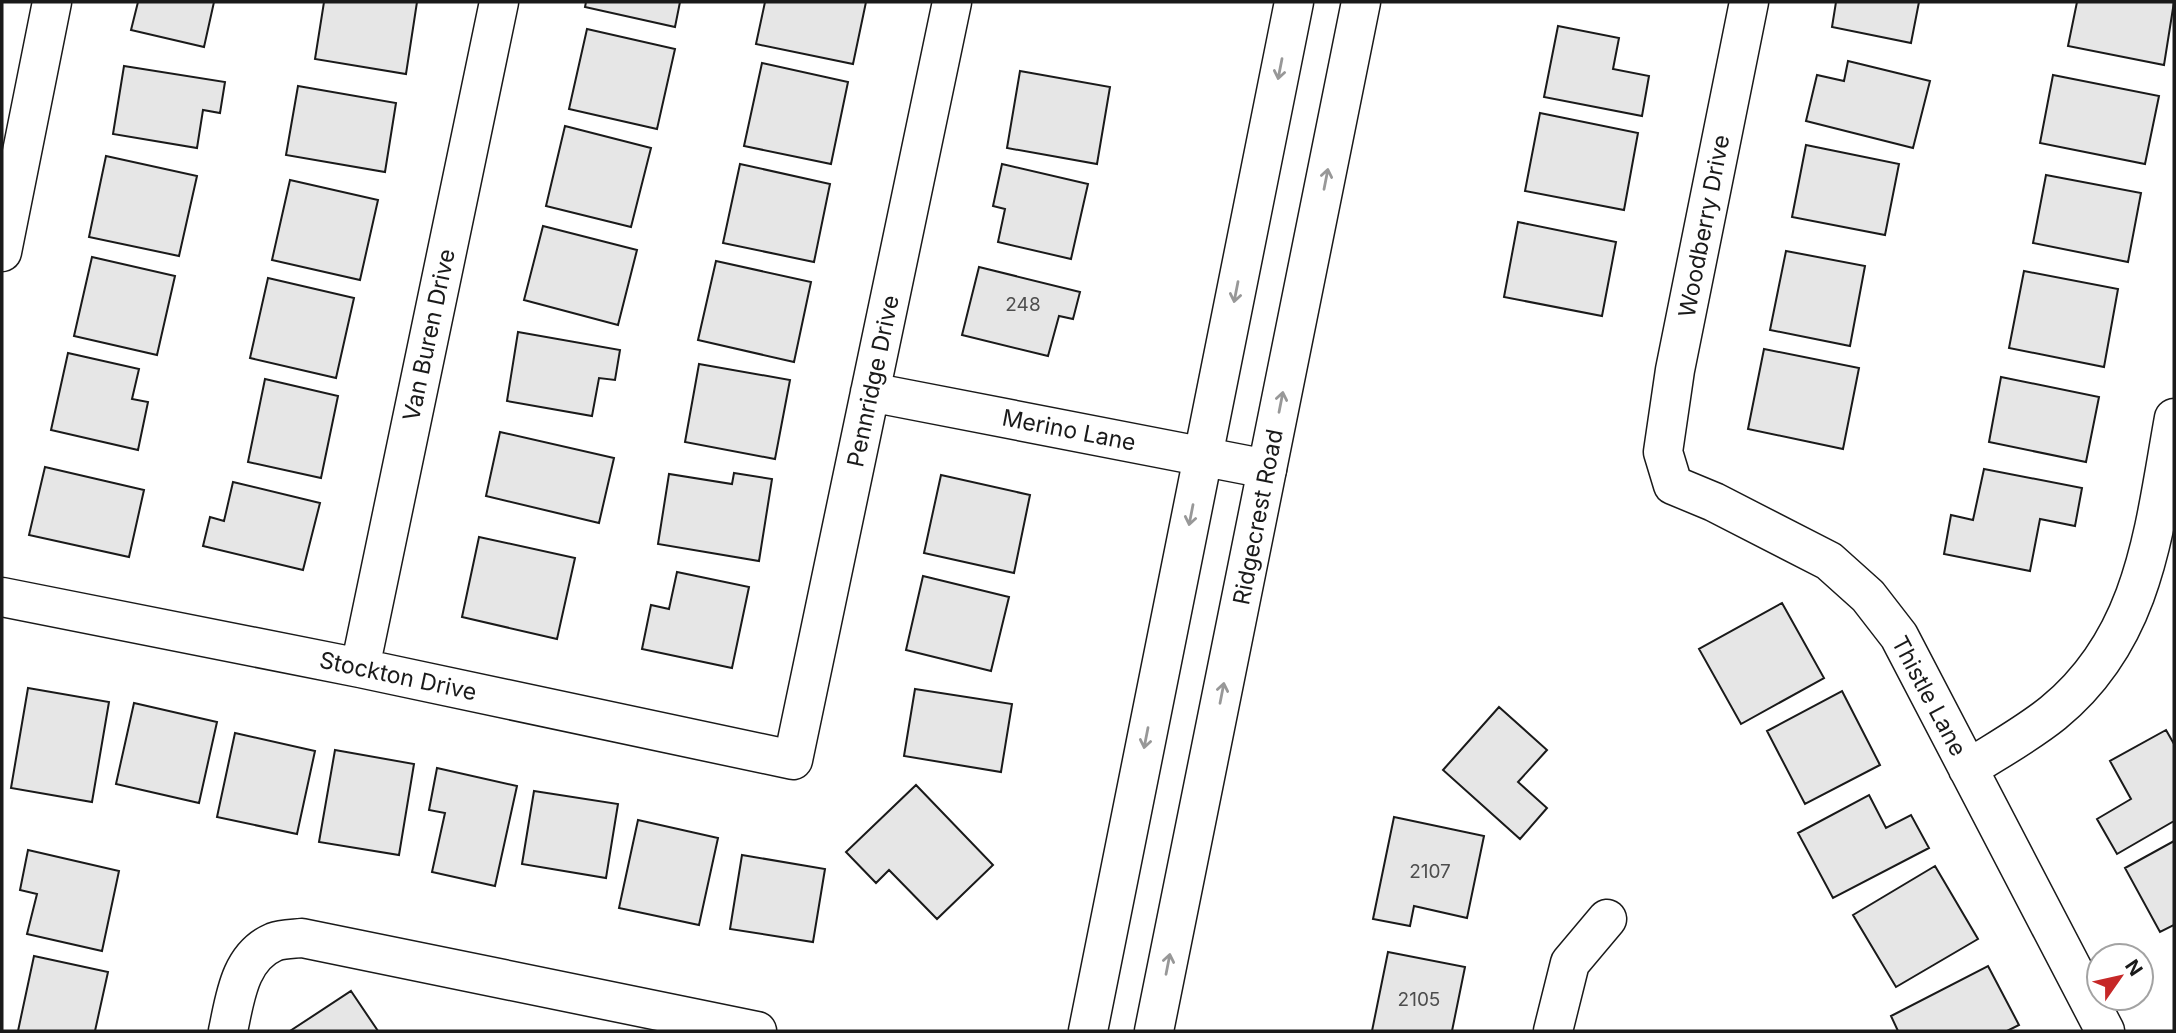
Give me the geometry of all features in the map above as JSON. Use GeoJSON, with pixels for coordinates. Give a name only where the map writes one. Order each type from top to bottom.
{"type":"FeatureCollection","features":[{"type":"Feature","properties":{"kind":"street"},"geometry":{"type":"LineString","coordinates":[[2,252],[52,2]]}},
{"type":"Feature","properties":{"kind":"street","name":"Van Buren Drive"},"geometry":{"type":"LineString","coordinates":[[360,668],[499,2]]}},
{"type":"Feature","properties":{"kind":"street","name":"Pennridge Drive"},"geometry":{"type":"LineString","coordinates":[[793,760],[952,2]]}},
{"type":"Feature","properties":{"kind":"street"},"geometry":{"type":"LineString","coordinates":[[1088,1031],[1294,2]]}},
{"type":"Feature","properties":{"kind":"street","name":"Ridgecrest Road"},"geometry":{"type":"LineString","coordinates":[[1154,1031],[1361,2]]}},
{"type":"Feature","properties":{"kind":"street","name":"Woodberry Drive"},"geometry":{"type":"LineString","coordinates":[[1663,452],[1675,370],[1749,2]]}},
{"type":"Feature","properties":{"kind":"street","name":"Merino Lane"},"geometry":{"type":"LineString","coordinates":[[870,392],[1267,469]]}},
{"type":"Feature","properties":{"kind":"street"},"geometry":{"type":"LineString","coordinates":[[1968,769],[2053,713],[2108,654],[2132,607],[2147,562],[2174,418]]}},
{"type":"Feature","properties":{"kind":"street","name":"Thistle Lane"},"geometry":{"type":"LineString","coordinates":[[1663,452],[1673,485],[1714,502],[1829,561],[1868,596],[1899,636],[2105,1031]]}},
{"type":"Feature","properties":{"kind":"street","name":"Stockton Drive"},"geometry":{"type":"LineString","coordinates":[[2,597],[360,668],[793,760]]}},
{"type":"Feature","properties":{"kind":"street"},"geometry":{"type":"LineString","coordinates":[[1553,1031],[1570,963],[1607,919]]}},
{"type":"Feature","properties":{"kind":"street"},"geometry":{"type":"LineString","coordinates":[[228,1031],[238,983],[251,959],[274,942],[302,938],[757,1031]]}},
{"type":"Feature","properties":{"kind":"building"},"geometry":{"type":"Polygon","coordinates":[[[138,2],[214,2],[204,47],[131,30],[138,2]]]}},
{"type":"Feature","properties":{"kind":"building"},"geometry":{"type":"Polygon","coordinates":[[[324,2],[417,2],[406,74],[315,59],[324,2]]]}},
{"type":"Feature","properties":{"kind":"building"},"geometry":{"type":"Polygon","coordinates":[[[586,2],[680,2],[675,27],[585,7],[586,2]]]}},
{"type":"Feature","properties":{"kind":"building"},"geometry":{"type":"Polygon","coordinates":[[[765,2],[866,2],[853,64],[756,44],[765,2]]]}},
{"type":"Feature","properties":{"kind":"building"},"geometry":{"type":"Polygon","coordinates":[[[1836,2],[1919,2],[1911,43],[1832,27],[1836,2]]]}},
{"type":"Feature","properties":{"kind":"building"},"geometry":{"type":"Polygon","coordinates":[[[2077,2],[2174,2],[2164,65],[2068,46],[2077,2]]]}},
{"type":"Feature","properties":{"kind":"building"},"geometry":{"type":"Polygon","coordinates":[[[1558,26],[1619,38],[1613,69],[1649,76],[1642,116],[1544,97],[1558,26]]]}},
{"type":"Feature","properties":{"kind":"building"},"geometry":{"type":"Polygon","coordinates":[[[587,29],[675,49],[657,129],[569,109],[587,29]]]}},
{"type":"Feature","properties":{"kind":"building"},"geometry":{"type":"Polygon","coordinates":[[[1848,61],[1930,81],[1913,148],[1806,121],[1817,75],[1844,81],[1848,61]]]}},
{"type":"Feature","properties":{"kind":"building"},"geometry":{"type":"Polygon","coordinates":[[[762,63],[848,82],[831,164],[744,146],[762,63]]]}},
{"type":"Feature","properties":{"kind":"building"},"geometry":{"type":"Polygon","coordinates":[[[124,66],[225,82],[220,113],[203,110],[197,148],[113,134],[124,66]]]}},
{"type":"Feature","properties":{"kind":"building"},"geometry":{"type":"Polygon","coordinates":[[[1020,71],[1110,87],[1097,164],[1007,148],[1020,71]]]}},
{"type":"Feature","properties":{"kind":"building"},"geometry":{"type":"Polygon","coordinates":[[[2053,75],[2159,96],[2145,164],[2040,143],[2053,75]]]}},
{"type":"Feature","properties":{"kind":"building"},"geometry":{"type":"Polygon","coordinates":[[[298,86],[396,103],[385,172],[286,155],[298,86]]]}},
{"type":"Feature","properties":{"kind":"building"},"geometry":{"type":"Polygon","coordinates":[[[1540,113],[1638,133],[1624,210],[1525,191],[1540,113]]]}},
{"type":"Feature","properties":{"kind":"building"},"geometry":{"type":"Polygon","coordinates":[[[565,126],[651,148],[631,227],[546,206],[565,126]]]}},
{"type":"Feature","properties":{"kind":"building"},"geometry":{"type":"Polygon","coordinates":[[[1806,145],[1899,164],[1885,235],[1792,217],[1806,145]]]}},
{"type":"Feature","properties":{"kind":"building"},"geometry":{"type":"Polygon","coordinates":[[[106,156],[197,176],[179,256],[89,237],[106,156]]]}},
{"type":"Feature","properties":{"kind":"building"},"geometry":{"type":"Polygon","coordinates":[[[740,164],[830,184],[814,262],[723,243],[740,164]]]}},
{"type":"Feature","properties":{"kind":"building"},"geometry":{"type":"Polygon","coordinates":[[[1002,164],[1088,184],[1071,259],[998,242],[1005,209],[993,206],[1002,164]]]}},
{"type":"Feature","properties":{"kind":"building"},"geometry":{"type":"Polygon","coordinates":[[[2046,175],[2141,193],[2128,262],[2033,243],[2046,175]]]}},
{"type":"Feature","properties":{"kind":"building"},"geometry":{"type":"Polygon","coordinates":[[[290,180],[378,200],[360,280],[272,260],[290,180]]]}},
{"type":"Feature","properties":{"kind":"building"},"geometry":{"type":"Polygon","coordinates":[[[1518,222],[1616,242],[1602,316],[1504,297],[1518,222]]]}},
{"type":"Feature","properties":{"kind":"building"},"geometry":{"type":"Polygon","coordinates":[[[543,226],[637,250],[618,325],[524,300],[543,226]]]}},
{"type":"Feature","properties":{"kind":"building"},"geometry":{"type":"Polygon","coordinates":[[[1786,251],[1865,266],[1850,346],[1770,330],[1786,251]]]}},
{"type":"Feature","properties":{"kind":"building"},"geometry":{"type":"Polygon","coordinates":[[[92,257],[175,276],[157,355],[74,336],[92,257]]]}},
{"type":"Feature","properties":{"kind":"building"},"geometry":{"type":"Polygon","coordinates":[[[716,261],[811,282],[794,362],[698,340],[716,261]]]}},
{"type":"Feature","properties":{"kind":"building"},"geometry":{"type":"Polygon","coordinates":[[[979,267],[1080,292],[1073,319],[1059,316],[1048,356],[962,335],[979,267]]]}},
{"type":"Feature","properties":{"kind":"building"},"geometry":{"type":"Polygon","coordinates":[[[2024,271],[2118,289],[2104,367],[2009,348],[2024,271]]]}},
{"type":"Feature","properties":{"kind":"building"},"geometry":{"type":"Polygon","coordinates":[[[268,278],[354,298],[336,378],[250,358],[268,278]]]}},
{"type":"Feature","properties":{"kind":"building"},"geometry":{"type":"Polygon","coordinates":[[[518,332],[620,350],[615,380],[599,378],[592,416],[507,401],[518,332]]]}},
{"type":"Feature","properties":{"kind":"building"},"geometry":{"type":"Polygon","coordinates":[[[1764,349],[1859,368],[1843,449],[1748,429],[1764,349]]]}},
{"type":"Feature","properties":{"kind":"building"},"geometry":{"type":"Polygon","coordinates":[[[68,353],[139,369],[132,399],[148,402],[138,450],[51,430],[68,353]]]}},
{"type":"Feature","properties":{"kind":"building"},"geometry":{"type":"Polygon","coordinates":[[[699,364],[790,380],[775,459],[685,442],[699,364]]]}},
{"type":"Feature","properties":{"kind":"building"},"geometry":{"type":"Polygon","coordinates":[[[2001,377],[2099,397],[2086,462],[1989,442],[2001,377]]]}},
{"type":"Feature","properties":{"kind":"building"},"geometry":{"type":"Polygon","coordinates":[[[265,379],[338,396],[321,478],[248,462],[265,379]]]}},
{"type":"Feature","properties":{"kind":"building"},"geometry":{"type":"Polygon","coordinates":[[[500,432],[614,458],[599,523],[486,496],[500,432]]]}},
{"type":"Feature","properties":{"kind":"building"},"geometry":{"type":"Polygon","coordinates":[[[45,467],[144,490],[129,557],[29,535],[45,467]]]}},
{"type":"Feature","properties":{"kind":"building"},"geometry":{"type":"Polygon","coordinates":[[[1984,469],[2082,488],[2075,526],[2040,519],[2030,571],[1944,554],[1951,515],[1973,520],[1984,469]]]}},
{"type":"Feature","properties":{"kind":"building"},"geometry":{"type":"Polygon","coordinates":[[[734,473],[772,479],[759,561],[658,544],[669,474],[732,484],[734,473]]]}},
{"type":"Feature","properties":{"kind":"building"},"geometry":{"type":"Polygon","coordinates":[[[941,475],[1030,495],[1014,573],[924,553],[941,475]]]}},
{"type":"Feature","properties":{"kind":"building"},"geometry":{"type":"Polygon","coordinates":[[[233,482],[320,503],[303,570],[203,546],[210,517],[224,521],[233,482]]]}},
{"type":"Feature","properties":{"kind":"building"},"geometry":{"type":"Polygon","coordinates":[[[479,537],[575,558],[557,639],[462,617],[479,537]]]}},
{"type":"Feature","properties":{"kind":"building"},"geometry":{"type":"Polygon","coordinates":[[[677,572],[749,587],[732,668],[642,649],[651,605],[669,609],[677,572]]]}},
{"type":"Feature","properties":{"kind":"building"},"geometry":{"type":"Polygon","coordinates":[[[923,576],[1009,597],[991,671],[906,650],[923,576]]]}},
{"type":"Feature","properties":{"kind":"building"},"geometry":{"type":"Polygon","coordinates":[[[1782,603],[1824,678],[1741,724],[1699,649],[1782,603]]]}},
{"type":"Feature","properties":{"kind":"building"},"geometry":{"type":"Polygon","coordinates":[[[28,688],[109,702],[92,802],[11,788],[28,688]]]}},
{"type":"Feature","properties":{"kind":"building"},"geometry":{"type":"Polygon","coordinates":[[[915,689],[1012,704],[1001,772],[904,756],[915,689]]]}},
{"type":"Feature","properties":{"kind":"building"},"geometry":{"type":"Polygon","coordinates":[[[1842,691],[1880,765],[1805,804],[1767,731],[1842,691]]]}},
{"type":"Feature","properties":{"kind":"building"},"geometry":{"type":"Polygon","coordinates":[[[134,703],[217,722],[199,803],[116,784],[134,703]]]}},
{"type":"Feature","properties":{"kind":"building"},"geometry":{"type":"Polygon","coordinates":[[[1499,707],[1547,750],[1518,782],[1547,808],[1520,839],[1443,770],[1499,707]]]}},
{"type":"Feature","properties":{"kind":"building"},"geometry":{"type":"Polygon","coordinates":[[[2166,730],[2174,744],[2174,821],[2117,854],[2097,819],[2131,799],[2110,761],[2166,730]]]}},
{"type":"Feature","properties":{"kind":"building"},"geometry":{"type":"Polygon","coordinates":[[[235,733],[315,751],[297,834],[217,817],[235,733]]]}},
{"type":"Feature","properties":{"kind":"building"},"geometry":{"type":"Polygon","coordinates":[[[335,750],[414,764],[399,855],[319,842],[335,750]]]}},
{"type":"Feature","properties":{"kind":"building"},"geometry":{"type":"Polygon","coordinates":[[[437,768],[517,786],[495,886],[432,872],[445,813],[429,810],[437,768]]]}},
{"type":"Feature","properties":{"kind":"building"},"geometry":{"type":"Polygon","coordinates":[[[916,785],[993,865],[937,919],[889,870],[876,883],[846,852],[916,785]]]}},
{"type":"Feature","properties":{"kind":"building"},"geometry":{"type":"Polygon","coordinates":[[[534,791],[618,804],[606,878],[522,864],[534,791]]]}},
{"type":"Feature","properties":{"kind":"building"},"geometry":{"type":"Polygon","coordinates":[[[1869,795],[1886,828],[1911,815],[1929,848],[1833,898],[1798,833],[1869,795]]]}},
{"type":"Feature","properties":{"kind":"building"},"geometry":{"type":"Polygon","coordinates":[[[1394,817],[1484,836],[1467,918],[1414,906],[1410,926],[1373,919],[1394,817]]]}},
{"type":"Feature","properties":{"kind":"building"},"geometry":{"type":"Polygon","coordinates":[[[638,820],[718,838],[699,925],[619,908],[638,820]]]}},
{"type":"Feature","properties":{"kind":"building"},"geometry":{"type":"Polygon","coordinates":[[[2174,841],[2174,925],[2160,932],[2125,868],[2174,841]]]}},
{"type":"Feature","properties":{"kind":"building"},"geometry":{"type":"Polygon","coordinates":[[[28,850],[119,871],[102,951],[27,934],[37,894],[20,890],[28,850]]]}},
{"type":"Feature","properties":{"kind":"building"},"geometry":{"type":"Polygon","coordinates":[[[742,855],[825,869],[813,942],[730,929],[742,855]]]}},
{"type":"Feature","properties":{"kind":"building"},"geometry":{"type":"Polygon","coordinates":[[[1935,866],[1978,939],[1896,987],[1853,915],[1935,866]]]}},
{"type":"Feature","properties":{"kind":"building"},"geometry":{"type":"Polygon","coordinates":[[[1388,952],[1465,967],[1452,1031],[1372,1031],[1388,952]]]}},
{"type":"Feature","properties":{"kind":"building"},"geometry":{"type":"Polygon","coordinates":[[[34,956],[108,972],[95,1031],[18,1031],[34,956]]]}},
{"type":"Feature","properties":{"kind":"building"},"geometry":{"type":"Polygon","coordinates":[[[1988,966],[2019,1025],[2007,1031],[1898,1031],[1891,1016],[1988,966]]]}},
{"type":"Feature","properties":{"kind":"building"},"geometry":{"type":"Polygon","coordinates":[[[351,991],[378,1031],[290,1031],[351,991]]]}}]}
